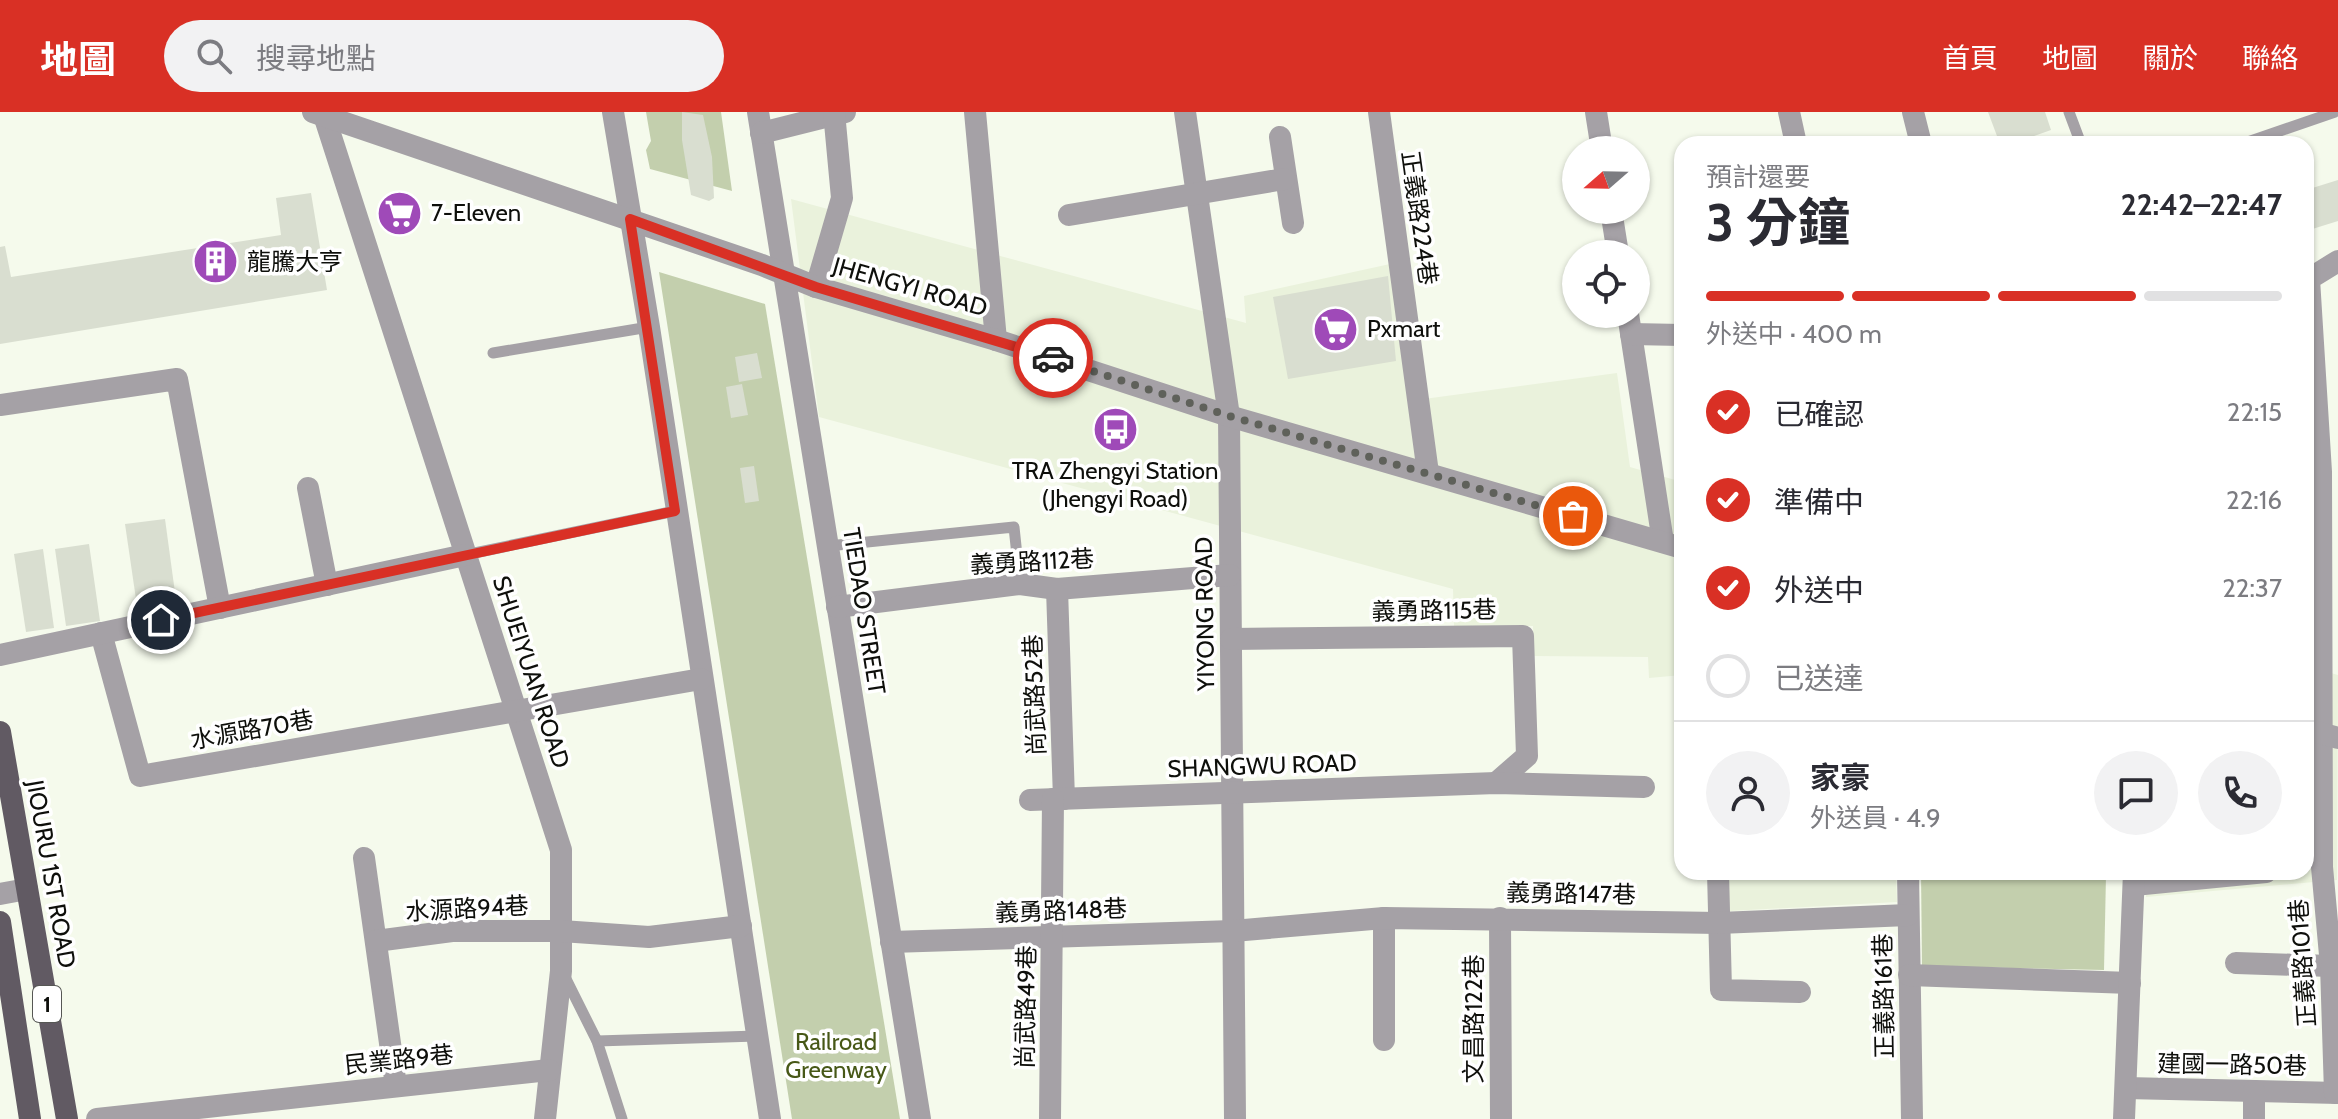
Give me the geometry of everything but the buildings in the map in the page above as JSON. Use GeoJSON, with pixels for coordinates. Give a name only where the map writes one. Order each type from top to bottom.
{"type":"FeatureCollection","features":[{"type":"Feature","properties":{"kind":"main road","name":"JIOURU 1ST ROAD"},"geometry":{"type":"LineString","coordinates":[[0,732],[67,1119]]}},
{"type":"Feature","properties":{"kind":"main road","name":"1"},"geometry":{"type":"LineString","coordinates":[[0,922],[30,1119]]}},
{"type":"Feature","properties":{"kind":"street"},"geometry":{"type":"LineString","coordinates":[[613,112],[649,327],[770,1119]]}},
{"type":"Feature","properties":{"kind":"street"},"geometry":{"type":"LineString","coordinates":[[760,122],[837,112],[842,198],[816,287]]}},
{"type":"Feature","properties":{"kind":"street"},"geometry":{"type":"LineString","coordinates":[[975,112],[996,340]]}},
{"type":"Feature","properties":{"kind":"street","name":"YIYONG ROAD"},"geometry":{"type":"LineString","coordinates":[[1185,112],[1229,416],[1235,1119]]}},
{"type":"Feature","properties":{"kind":"street","name":"正義路224巷"},"geometry":{"type":"LineString","coordinates":[[1379,112],[1428,473]]}},
{"type":"Feature","properties":{"kind":"street"},"geometry":{"type":"LineString","coordinates":[[1596,112],[1600,136]]}},
{"type":"Feature","properties":{"kind":"street"},"geometry":{"type":"LineString","coordinates":[[1789,112],[1794,136]]}},
{"type":"Feature","properties":{"kind":"street"},"geometry":{"type":"LineString","coordinates":[[1913,112],[1919,136]]}},
{"type":"Feature","properties":{"kind":"street","name":"JHENGYI ROAD"},"geometry":{"type":"LineString","coordinates":[[320,113],[630,219],[816,287],[996,340],[1229,416],[1672,545]]}},
{"type":"Feature","properties":{"kind":"street","name":"SHUEIYUAN ROAD"},"geometry":{"type":"LineString","coordinates":[[320,113],[561,850],[561,971],[545,1119]]}},
{"type":"Feature","properties":{"kind":"street","name":"TIEDAO STREET"},"geometry":{"type":"LineString","coordinates":[[760,122],[920,1119]]}},
{"type":"Feature","properties":{"kind":"street"},"geometry":{"type":"LineString","coordinates":[[1280,137],[1293,223]]}},
{"type":"Feature","properties":{"kind":"street"},"geometry":{"type":"LineString","coordinates":[[1069,215],[1284,179]]}},
{"type":"Feature","properties":{"kind":"street","name":"正義路101巷"},"geometry":{"type":"LineString","coordinates":[[2314,276],[2338,261]]}},
{"type":"Feature","properties":{"kind":"street"},"geometry":{"type":"LineString","coordinates":[[1630,328],[1672,545]]}},
{"type":"Feature","properties":{"kind":"street"},"geometry":{"type":"LineString","coordinates":[[1648,328],[1674,333]]}},
{"type":"Feature","properties":{"kind":"street","name":"正義路101巷"},"geometry":{"type":"LineString","coordinates":[[2314,353],[2322,471],[2322,733],[2314,867],[2335,995],[2337,1093]]}},
{"type":"Feature","properties":{"kind":"street"},"geometry":{"type":"LineString","coordinates":[[0,405],[177,379],[220,608]]}},
{"type":"Feature","properties":{"kind":"street"},"geometry":{"type":"LineString","coordinates":[[308,488],[327,585]]}},
{"type":"Feature","properties":{"kind":"street"},"geometry":{"type":"LineString","coordinates":[[0,655],[465,555]]}},
{"type":"Feature","properties":{"kind":"street","name":"義勇路112巷"},"geometry":{"type":"LineString","coordinates":[[837,607],[1020,584],[1057,589],[1230,575]]}},
{"type":"Feature","properties":{"kind":"street","name":"尚武路52巷"},"geometry":{"type":"LineString","coordinates":[[1057,589],[1058,799]]}},
{"type":"Feature","properties":{"kind":"street","name":"水源路70巷"},"geometry":{"type":"LineString","coordinates":[[101,633],[140,776],[518,712]]}},
{"type":"Feature","properties":{"kind":"street","name":"義勇路115巷"},"geometry":{"type":"LineString","coordinates":[[1231,639],[1523,636],[1527,756],[1496,783]]}},
{"type":"Feature","properties":{"kind":"street"},"geometry":{"type":"LineString","coordinates":[[518,712],[701,679]]}},
{"type":"Feature","properties":{"kind":"street","name":"SHANGWU ROAD"},"geometry":{"type":"LineString","coordinates":[[1030,800],[1496,783],[1644,787]]}},
{"type":"Feature","properties":{"kind":"street","name":"尚武路49巷"},"geometry":{"type":"LineString","coordinates":[[1050,1119],[1058,799]]}},
{"type":"Feature","properties":{"kind":"street"},"geometry":{"type":"LineString","coordinates":[[364,858],[396,1086]]}},
{"type":"Feature","properties":{"kind":"street"},"geometry":{"type":"LineString","coordinates":[[1718,880],[1721,990],[1800,992]]}},
{"type":"Feature","properties":{"kind":"street","name":"正義路161巷"},"geometry":{"type":"LineString","coordinates":[[1908,880],[1912,1119]]}},
{"type":"Feature","properties":{"kind":"street"},"geometry":{"type":"LineString","coordinates":[[2124,1119],[2134,880]]}},
{"type":"Feature","properties":{"kind":"street"},"geometry":{"type":"LineString","coordinates":[[0,894],[27,889]]}},
{"type":"Feature","properties":{"kind":"street","name":"義勇路147巷"},"geometry":{"type":"LineString","coordinates":[[1233,931],[1384,918],[1719,923],[1908,915]]}},
{"type":"Feature","properties":{"kind":"street"},"geometry":{"type":"LineString","coordinates":[[1384,918],[1384,1040]]}},
{"type":"Feature","properties":{"kind":"street","name":"文昌路122巷"},"geometry":{"type":"LineString","coordinates":[[1500,918],[1501,1119]]}},
{"type":"Feature","properties":{"kind":"street","name":"水源路94巷"},"geometry":{"type":"LineString","coordinates":[[376,941],[452,931],[561,931],[649,937],[741,926]]}},
{"type":"Feature","properties":{"kind":"street","name":"義勇路148巷"},"geometry":{"type":"LineString","coordinates":[[891,942],[1233,931]]}},
{"type":"Feature","properties":{"kind":"street"},"geometry":{"type":"LineString","coordinates":[[2236,963],[2331,966]]}},
{"type":"Feature","properties":{"kind":"street"},"geometry":{"type":"LineString","coordinates":[[1909,975],[2130,983]]}},
{"type":"Feature","properties":{"kind":"street","name":"民業路9巷"},"geometry":{"type":"LineString","coordinates":[[97,1119],[254,1110],[396,1086],[549,1070]]}},
{"type":"Feature","properties":{"kind":"street","name":"建國一路50巷"},"geometry":{"type":"LineString","coordinates":[[2126,1088],[2337,1093]]}},
{"type":"Feature","properties":{"kind":"street"},"geometry":{"type":"LineString","coordinates":[[2254,1091],[2254,1119]]}},
{"type":"Feature","properties":{"kind":"lane"},"geometry":{"type":"LineString","coordinates":[[2069,112],[2078,136]]}},
{"type":"Feature","properties":{"kind":"lane"},"geometry":{"type":"LineString","coordinates":[[2265,136],[2335,112]]}},
{"type":"Feature","properties":{"kind":"lane"},"geometry":{"type":"LineString","coordinates":[[493,353],[649,327]]}},
{"type":"Feature","properties":{"kind":"lane"},"geometry":{"type":"LineString","coordinates":[[465,555],[675,511]]}},
{"type":"Feature","properties":{"kind":"lane"},"geometry":{"type":"LineString","coordinates":[[828,546],[1014,527],[1020,584]]}},
{"type":"Feature","properties":{"kind":"lane"},"geometry":{"type":"LineString","coordinates":[[561,971],[597,1041],[622,1119]]}},
{"type":"Feature","properties":{"kind":"lane"},"geometry":{"type":"LineString","coordinates":[[597,1041],[757,1036]]}},
{"type":"Feature","properties":{"kind":"shaded area"},"geometry":{"type":"Polygon","coordinates":[[[791,199],[1246,323],[1244,296],[1390,264],[1409,401],[1617,373],[1630,467],[1674,480],[1674,676],[1649,678],[1648,657],[1534,656],[1533,626],[1454,626],[1453,589],[819,417],[791,199]]]}},
{"type":"Feature","properties":{"kind":"shaded area"},"geometry":{"type":"Polygon","coordinates":[[[2314,668],[2338,675],[2337,880],[2146,897],[2146,880],[2314,880],[2314,668]]]}},
{"type":"Feature","properties":{"kind":"shaded area"},"geometry":{"type":"Polygon","coordinates":[[[1728,880],[1896,880],[1897,902],[1729,911],[1728,880]]]}},
{"type":"Feature","properties":{"kind":"green space"},"geometry":{"type":"Polygon","coordinates":[[[646,112],[721,112],[732,191],[650,169],[646,150],[651,141],[646,112]]]}},
{"type":"Feature","properties":{"kind":"green space","name":"Railroad Greenway"},"geometry":{"type":"Polygon","coordinates":[[[659,272],[765,304],[900,1119],[792,1119],[659,272]]]}},
{"type":"Feature","properties":{"kind":"green space"},"geometry":{"type":"Polygon","coordinates":[[[1921,880],[2106,880],[2104,970],[1922,966],[1921,880]]]}},
{"type":"Feature","properties":{"kind":"way so far"},"geometry":{"type":"LineString","coordinates":[[1053,358],[1229,416],[1573,516]]}},
{"type":"Feature","properties":{"kind":"place","name":"7-Eleven"},"geometry":{"type":"Point","coordinates":[400,213]}},
{"type":"Feature","properties":{"kind":"place","name":"龍騰大亨"},"geometry":{"type":"Point","coordinates":[216,262]}},
{"type":"Feature","properties":{"kind":"place","name":"Pxmart"},"geometry":{"type":"Point","coordinates":[1336,329]}},
{"type":"Feature","properties":{"kind":"place","name":"TRA Zhengyi Station (Jhengyi Road)"},"geometry":{"type":"Point","coordinates":[1115,429]}},
{"type":"Feature","properties":{"kind":"route"},"geometry":{"type":"LineString","coordinates":[[161,620],[675,511],[630,219],[816,287],[1053,358]]}}]}
